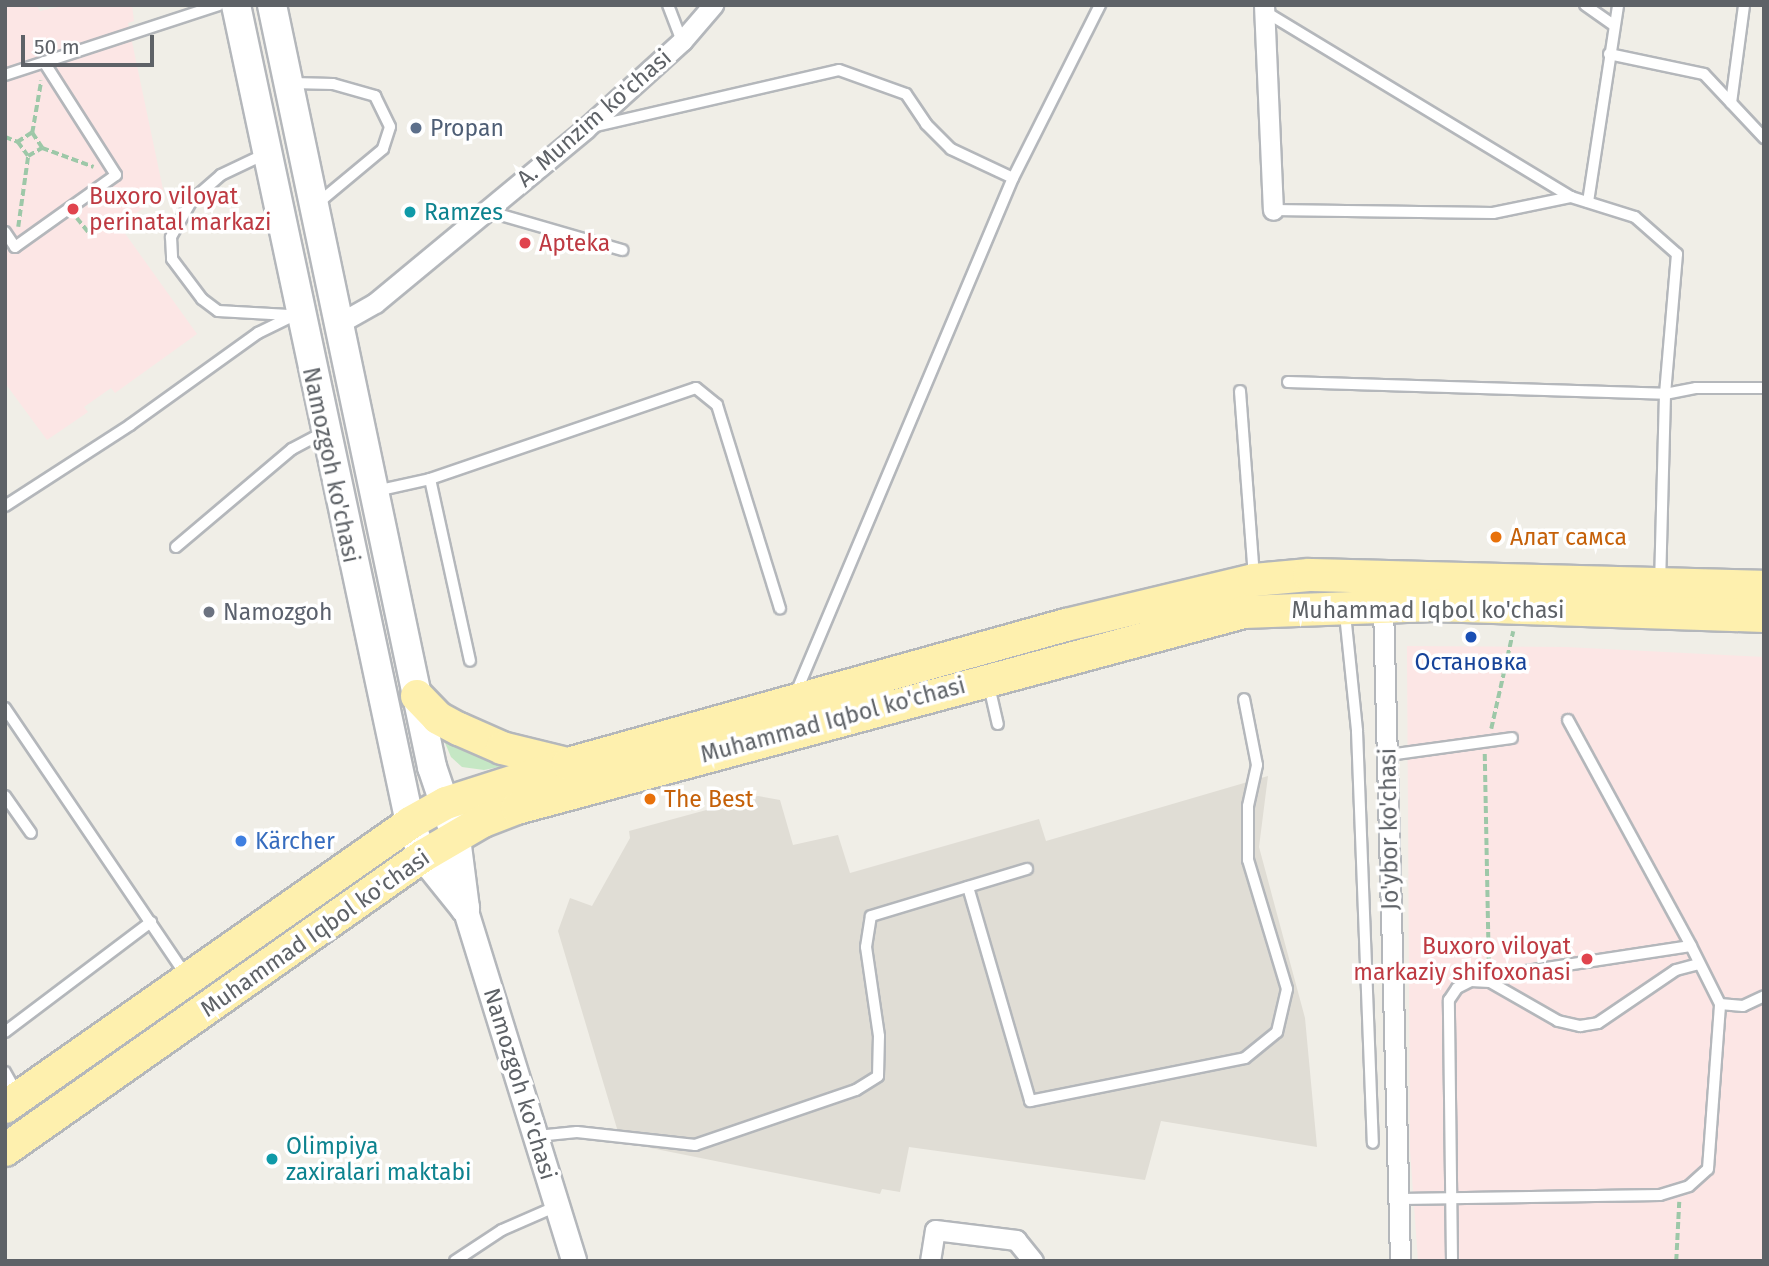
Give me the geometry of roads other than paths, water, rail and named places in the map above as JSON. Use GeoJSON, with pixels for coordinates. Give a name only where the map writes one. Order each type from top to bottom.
{"type":"FeatureCollection","features":[{"type":"Feature","properties":{"kind":"main road","name":"Namozgoh ko'chasi"},"geometry":{"type":"LineString","coordinates":[[236,5],[294,314],[324,432],[410,823],[423,856],[465,908]]}},
{"type":"Feature","properties":{"kind":"main road","name":"Namozgoh ko'chasi"},"geometry":{"type":"LineString","coordinates":[[272,5],[336,325],[432,767],[456,838],[465,908]]}},
{"type":"Feature","properties":{"kind":"main road","name":"Muhammad Iqbol ko'chasi"},"geometry":{"type":"LineString","coordinates":[[10,1092],[189,979],[410,823],[446,803],[568,764],[1066,625],[1254,580],[1309,575],[1764,587]]}},
{"type":"Feature","properties":{"kind":"main road","name":"Muhammad Iqbol ko'chasi"},"geometry":{"type":"LineString","coordinates":[[5,1150],[423,856],[483,821],[530,805],[987,678],[1244,612],[1383,606],[1764,616]]}},
{"type":"Feature","properties":{"kind":"main road"},"geometry":{"type":"LineString","coordinates":[[417,696],[438,718],[459,729],[502,748],[568,764]]}},
{"type":"Feature","properties":{"kind":"street","name":"A. Munzim ko'chasi"},"geometry":{"type":"LineString","coordinates":[[336,325],[375,303],[585,129],[682,41],[713,5]]}},
{"type":"Feature","properties":{"kind":"street"},"geometry":{"type":"LineString","coordinates":[[1261,7],[1273,210]]}},
{"type":"Feature","properties":{"kind":"street","name":"Jo'ybor ko'chasi"},"geometry":{"type":"LineString","coordinates":[[1383,606],[1392,1041],[1401,1199],[1400,1261]]}},
{"type":"Feature","properties":{"kind":"street","name":"Namozgoh ko'chasi"},"geometry":{"type":"LineString","coordinates":[[465,908],[574,1261]]}},
{"type":"Feature","properties":{"kind":"street"},"geometry":{"type":"LineString","coordinates":[[930,1261],[935,1230],[1016,1240],[1033,1261]]}},
{"type":"Feature","properties":{"kind":"lane"},"geometry":{"type":"LineString","coordinates":[[5,75],[219,5]]}},
{"type":"Feature","properties":{"kind":"lane"},"geometry":{"type":"LineString","coordinates":[[668,5],[682,41]]}},
{"type":"Feature","properties":{"kind":"lane"},"geometry":{"type":"LineString","coordinates":[[792,702],[1013,178],[1100,5]]}},
{"type":"Feature","properties":{"kind":"lane"},"geometry":{"type":"LineString","coordinates":[[1585,5],[1614,25]]}},
{"type":"Feature","properties":{"kind":"lane"},"geometry":{"type":"LineString","coordinates":[[1588,202],[1618,5]]}},
{"type":"Feature","properties":{"kind":"lane"},"geometry":{"type":"LineString","coordinates":[[1731,103],[1744,5]]}},
{"type":"Feature","properties":{"kind":"lane"},"geometry":{"type":"LineString","coordinates":[[1261,7],[1571,197],[1635,217],[1677,254],[1665,394],[1660,584]]}},
{"type":"Feature","properties":{"kind":"lane"},"geometry":{"type":"LineString","coordinates":[[1609,54],[1704,74],[1764,138]]}},
{"type":"Feature","properties":{"kind":"lane"},"geometry":{"type":"LineString","coordinates":[[5,232],[15,247],[116,175],[44,62]]}},
{"type":"Feature","properties":{"kind":"lane"},"geometry":{"type":"LineString","coordinates":[[585,129],[839,70],[906,94],[926,124],[951,149],[1013,178]]}},
{"type":"Feature","properties":{"kind":"lane"},"geometry":{"type":"LineString","coordinates":[[287,83],[333,84],[375,96],[390,127],[383,149],[313,208]]}},
{"type":"Feature","properties":{"kind":"lane"},"geometry":{"type":"LineString","coordinates":[[266,154],[221,175],[192,200],[171,237],[172,259],[202,299],[218,311],[294,314]]}},
{"type":"Feature","properties":{"kind":"lane"},"geometry":{"type":"LineString","coordinates":[[1273,210],[1493,213],[1571,197]]}},
{"type":"Feature","properties":{"kind":"lane"},"geometry":{"type":"LineString","coordinates":[[487,211],[622,250]]}},
{"type":"Feature","properties":{"kind":"lane"},"geometry":{"type":"LineString","coordinates":[[5,506],[294,314]]}},
{"type":"Feature","properties":{"kind":"lane"},"geometry":{"type":"LineString","coordinates":[[1288,382],[1665,394],[1696,388],[1764,388]]}},
{"type":"Feature","properties":{"kind":"lane"},"geometry":{"type":"LineString","coordinates":[[372,492],[430,479],[696,388],[717,405],[780,608]]}},
{"type":"Feature","properties":{"kind":"lane"},"geometry":{"type":"LineString","coordinates":[[1240,391],[1254,580]]}},
{"type":"Feature","properties":{"kind":"lane"},"geometry":{"type":"LineString","coordinates":[[176,547],[292,449],[324,432]]}},
{"type":"Feature","properties":{"kind":"lane"},"geometry":{"type":"LineString","coordinates":[[430,479],[470,661]]}},
{"type":"Feature","properties":{"kind":"lane"},"geometry":{"type":"LineString","coordinates":[[1344,607],[1357,732],[1373,1143]]}},
{"type":"Feature","properties":{"kind":"lane"},"geometry":{"type":"LineString","coordinates":[[987,678],[998,724]]}},
{"type":"Feature","properties":{"kind":"lane"},"geometry":{"type":"LineString","coordinates":[[968,887],[1030,1101],[1245,1058],[1276,1032],[1287,989],[1248,860],[1248,806],[1257,765],[1244,699]]}},
{"type":"Feature","properties":{"kind":"lane"},"geometry":{"type":"LineString","coordinates":[[5,708],[189,979]]}},
{"type":"Feature","properties":{"kind":"lane"},"geometry":{"type":"LineString","coordinates":[[1401,1199],[1660,1195],[1679,1189],[1708,1169],[1720,1004],[1568,720]]}},
{"type":"Feature","properties":{"kind":"lane"},"geometry":{"type":"LineString","coordinates":[[1388,755],[1488,738],[1512,738]]}},
{"type":"Feature","properties":{"kind":"lane"},"geometry":{"type":"LineString","coordinates":[[5,796],[31,833]]}},
{"type":"Feature","properties":{"kind":"lane"},"geometry":{"type":"LineString","coordinates":[[537,1136],[577,1132],[695,1145],[856,1090],[878,1076],[879,1036],[866,947],[871,916],[1027,869]]}},
{"type":"Feature","properties":{"kind":"lane"},"geometry":{"type":"LineString","coordinates":[[5,1032],[150,922]]}},
{"type":"Feature","properties":{"kind":"lane"},"geometry":{"type":"LineString","coordinates":[[1452,1261],[1449,1000],[1457,988],[1489,976],[1691,946]]}},
{"type":"Feature","properties":{"kind":"lane"},"geometry":{"type":"LineString","coordinates":[[1471,981],[1490,982],[1558,1021],[1580,1026],[1598,1023],[1676,970],[1698,964]]}},
{"type":"Feature","properties":{"kind":"lane"},"geometry":{"type":"LineString","coordinates":[[1720,1004],[1743,1006],[1764,996]]}},
{"type":"Feature","properties":{"kind":"lane"},"geometry":{"type":"LineString","coordinates":[[455,1261],[502,1230],[557,1206]]}},
{"type":"Feature","properties":{"kind":"place","name":"Propan"},"geometry":{"type":"Point","coordinates":[416,128]}},
{"type":"Feature","properties":{"kind":"place","name":"Buxoro viloyat perinatal markazi"},"geometry":{"type":"Point","coordinates":[73,209]}},
{"type":"Feature","properties":{"kind":"place","name":"Ramzes"},"geometry":{"type":"Point","coordinates":[410,212]}},
{"type":"Feature","properties":{"kind":"place","name":"Apteka"},"geometry":{"type":"Point","coordinates":[525,243]}},
{"type":"Feature","properties":{"kind":"place","name":"Алат самса"},"geometry":{"type":"Point","coordinates":[1496,537]}},
{"type":"Feature","properties":{"kind":"place","name":"Namozgoh"},"geometry":{"type":"Point","coordinates":[209,612]}},
{"type":"Feature","properties":{"kind":"place","name":"Остановка"},"geometry":{"type":"Point","coordinates":[1471,637]}},
{"type":"Feature","properties":{"kind":"place","name":"The Best"},"geometry":{"type":"Point","coordinates":[650,799]}},
{"type":"Feature","properties":{"kind":"place","name":"Kärcher"},"geometry":{"type":"Point","coordinates":[241,841]}},
{"type":"Feature","properties":{"kind":"place","name":"Buxoro viloyat markaziy shifoxonasi"},"geometry":{"type":"Point","coordinates":[1587,959]}},
{"type":"Feature","properties":{"kind":"place","name":"Olimpiya zaxiralari maktabi"},"geometry":{"type":"Point","coordinates":[272,1159]}}]}
